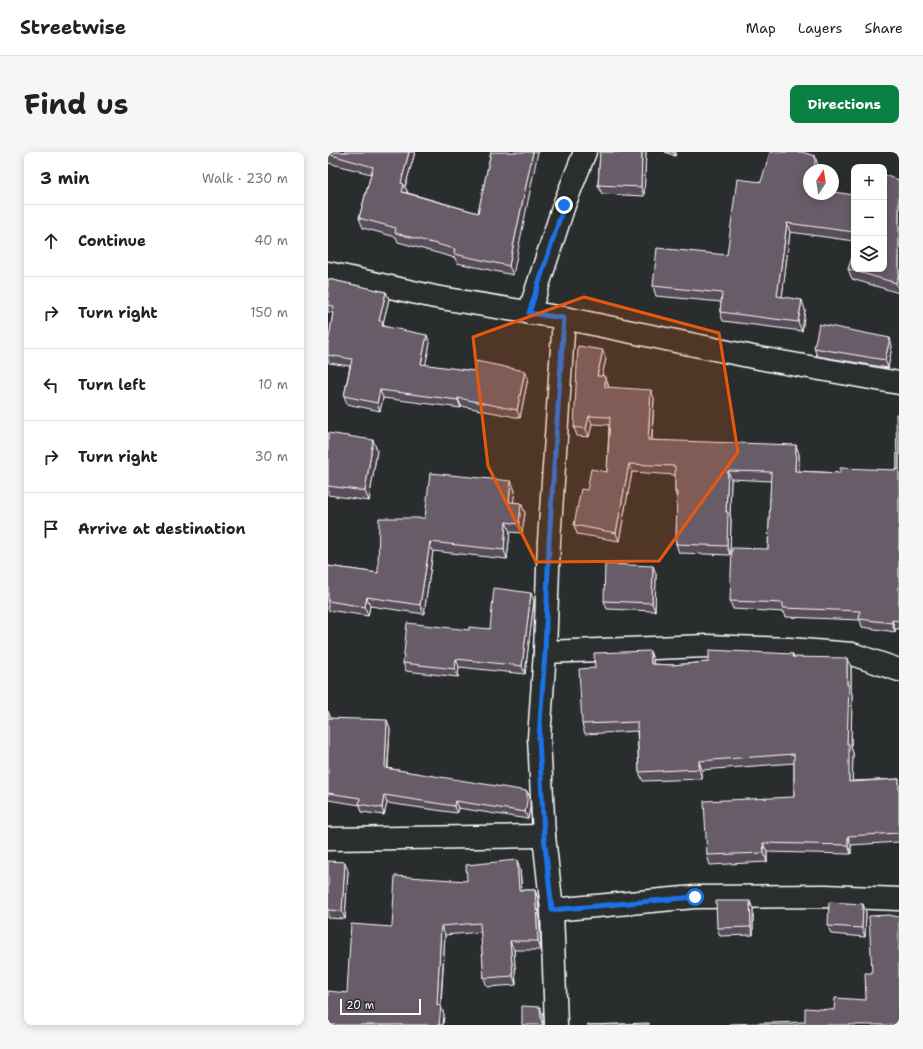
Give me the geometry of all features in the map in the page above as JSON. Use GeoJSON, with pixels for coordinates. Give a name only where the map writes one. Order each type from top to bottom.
{"type":"FeatureCollection","features":[{"type":"Feature","properties":{"kind":"street"},"geometry":{"type":"LineString","coordinates":[[529,313],[564,205],[585,152]]}},
{"type":"Feature","properties":{"kind":"street"},"geometry":{"type":"LineString","coordinates":[[328,273],[435,296],[564,318],[753,357],[899,383]]}},
{"type":"Feature","properties":{"kind":"street"},"geometry":{"type":"LineString","coordinates":[[556,1025],[552,910],[544,836],[539,738],[545,652],[549,541],[564,318]]}},
{"type":"Feature","properties":{"kind":"street"},"geometry":{"type":"LineString","coordinates":[[545,652],[707,646],[789,649],[852,654],[899,670]]}},
{"type":"Feature","properties":{"kind":"street"},"geometry":{"type":"LineString","coordinates":[[328,839],[544,836]]}},
{"type":"Feature","properties":{"kind":"street"},"geometry":{"type":"LineString","coordinates":[[552,910],[695,897],[825,896],[899,899]]}},
{"type":"Feature","properties":{"kind":"highlighted area"},"geometry":{"type":"Polygon","coordinates":[[[584,297],[719,333],[738,452],[659,561],[536,562],[488,466],[473,337],[584,297]]]}},
{"type":"Feature","properties":{"kind":"building"},"geometry":{"type":"Polygon","coordinates":[[[328,152],[409,152],[401,183],[404,184],[402,192],[478,213],[491,152],[533,152],[509,266],[454,254],[455,249],[395,233],[396,228],[359,218],[373,167],[328,154],[328,152]]]}},
{"type":"Feature","properties":{"kind":"building"},"geometry":{"type":"Polygon","coordinates":[[[600,152],[642,152],[641,187],[598,185],[600,152]]]}},
{"type":"Feature","properties":{"kind":"building"},"geometry":{"type":"Polygon","coordinates":[[[770,152],[802,152],[815,156],[815,164],[803,164],[803,200],[839,200],[839,193],[851,195],[851,232],[787,223],[777,296],[802,300],[798,322],[720,312],[722,293],[653,286],[657,248],[727,255],[737,179],[761,182],[770,152]]]}},
{"type":"Feature","properties":{"kind":"building"},"geometry":{"type":"Polygon","coordinates":[[[887,176],[899,180],[899,274],[896,283],[858,272],[887,272],[887,176]]]}},
{"type":"Feature","properties":{"kind":"building"},"geometry":{"type":"Polygon","coordinates":[[[851,260],[851,270],[848,269],[851,260]]]}},
{"type":"Feature","properties":{"kind":"building"},"geometry":{"type":"Polygon","coordinates":[[[328,279],[386,292],[379,321],[383,321],[382,326],[427,335],[421,364],[474,371],[476,361],[525,371],[517,410],[458,398],[458,400],[380,390],[377,403],[344,396],[352,359],[328,355],[328,345],[334,306],[328,305],[328,279]]]}},
{"type":"Feature","properties":{"kind":"building"},"geometry":{"type":"Polygon","coordinates":[[[819,324],[890,338],[885,360],[814,348],[819,324]]]}},
{"type":"Feature","properties":{"kind":"building"},"geometry":{"type":"Polygon","coordinates":[[[578,346],[603,350],[597,376],[605,376],[605,387],[651,390],[648,440],[796,445],[795,471],[840,473],[840,468],[897,470],[896,414],[899,414],[899,621],[892,620],[892,623],[859,619],[860,611],[783,608],[783,603],[730,601],[732,548],[768,549],[771,472],[728,471],[726,512],[728,512],[727,546],[676,544],[677,492],[675,492],[675,466],[629,464],[616,533],[574,525],[581,489],[587,490],[591,469],[607,472],[610,417],[589,416],[586,429],[574,427],[578,346]]]}},
{"type":"Feature","properties":{"kind":"building"},"geometry":{"type":"Polygon","coordinates":[[[328,433],[373,440],[365,491],[328,486],[328,433]]]}},
{"type":"Feature","properties":{"kind":"building"},"geometry":{"type":"Polygon","coordinates":[[[430,473],[511,481],[509,502],[521,503],[519,524],[506,522],[504,550],[430,542],[420,605],[367,597],[365,607],[328,601],[328,566],[378,573],[379,518],[425,518],[430,473]]]}},
{"type":"Feature","properties":{"kind":"building"},"geometry":{"type":"Polygon","coordinates":[[[605,564],[653,566],[652,603],[604,601],[605,564]]]}},
{"type":"Feature","properties":{"kind":"building"},"geometry":{"type":"Polygon","coordinates":[[[494,588],[531,593],[522,666],[456,659],[455,669],[403,663],[407,623],[469,630],[469,627],[490,629],[494,588]]]}},
{"type":"Feature","properties":{"kind":"building"},"geometry":{"type":"Polygon","coordinates":[[[709,650],[793,654],[792,657],[847,658],[847,685],[849,685],[847,744],[849,744],[849,782],[899,779],[899,833],[848,836],[848,845],[763,843],[764,853],[707,855],[704,801],[794,797],[794,754],[699,761],[699,769],[639,772],[637,722],[582,724],[579,669],[595,668],[594,653],[650,651],[651,664],[672,665],[709,662],[709,650]]]}},
{"type":"Feature","properties":{"kind":"building"},"geometry":{"type":"Polygon","coordinates":[[[328,718],[387,720],[385,768],[527,791],[525,812],[455,801],[454,806],[384,795],[382,808],[359,804],[360,798],[328,793],[328,718]]]}},
{"type":"Feature","properties":{"kind":"building"},"geometry":{"type":"Polygon","coordinates":[[[517,860],[519,890],[535,890],[538,941],[510,941],[513,976],[484,978],[480,923],[441,926],[437,1005],[441,1006],[439,1025],[328,1025],[328,991],[347,993],[351,924],[392,927],[395,876],[467,881],[466,865],[517,860]]]}},
{"type":"Feature","properties":{"kind":"building"},"geometry":{"type":"Polygon","coordinates":[[[328,861],[345,862],[342,911],[328,910],[328,861]]]}},
{"type":"Feature","properties":{"kind":"building"},"geometry":{"type":"Polygon","coordinates":[[[716,901],[750,901],[751,927],[717,928],[716,901]]]}},
{"type":"Feature","properties":{"kind":"building"},"geometry":{"type":"Polygon","coordinates":[[[829,902],[863,904],[862,928],[828,926],[829,902]]]}},
{"type":"Feature","properties":{"kind":"building"},"geometry":{"type":"Polygon","coordinates":[[[889,915],[899,917],[899,1025],[730,1025],[805,1022],[805,1008],[834,1010],[835,998],[866,1000],[865,973],[872,973],[869,916],[889,915]]]}},
{"type":"Feature","properties":{"kind":"building"},"geometry":{"type":"Polygon","coordinates":[[[522,1006],[540,1007],[542,1023],[544,1025],[522,1025],[522,1006]]]}},
{"type":"Feature","properties":{"kind":"building"},"geometry":{"type":"Polygon","coordinates":[[[649,1023],[649,1025],[587,1025],[649,1023]]]}},
{"type":"Feature","properties":{"kind":"route"},"geometry":{"type":"LineString","coordinates":[[564,205],[529,313],[564,318],[549,541],[545,652],[539,738],[544,836],[552,910],[695,897]]}}]}
